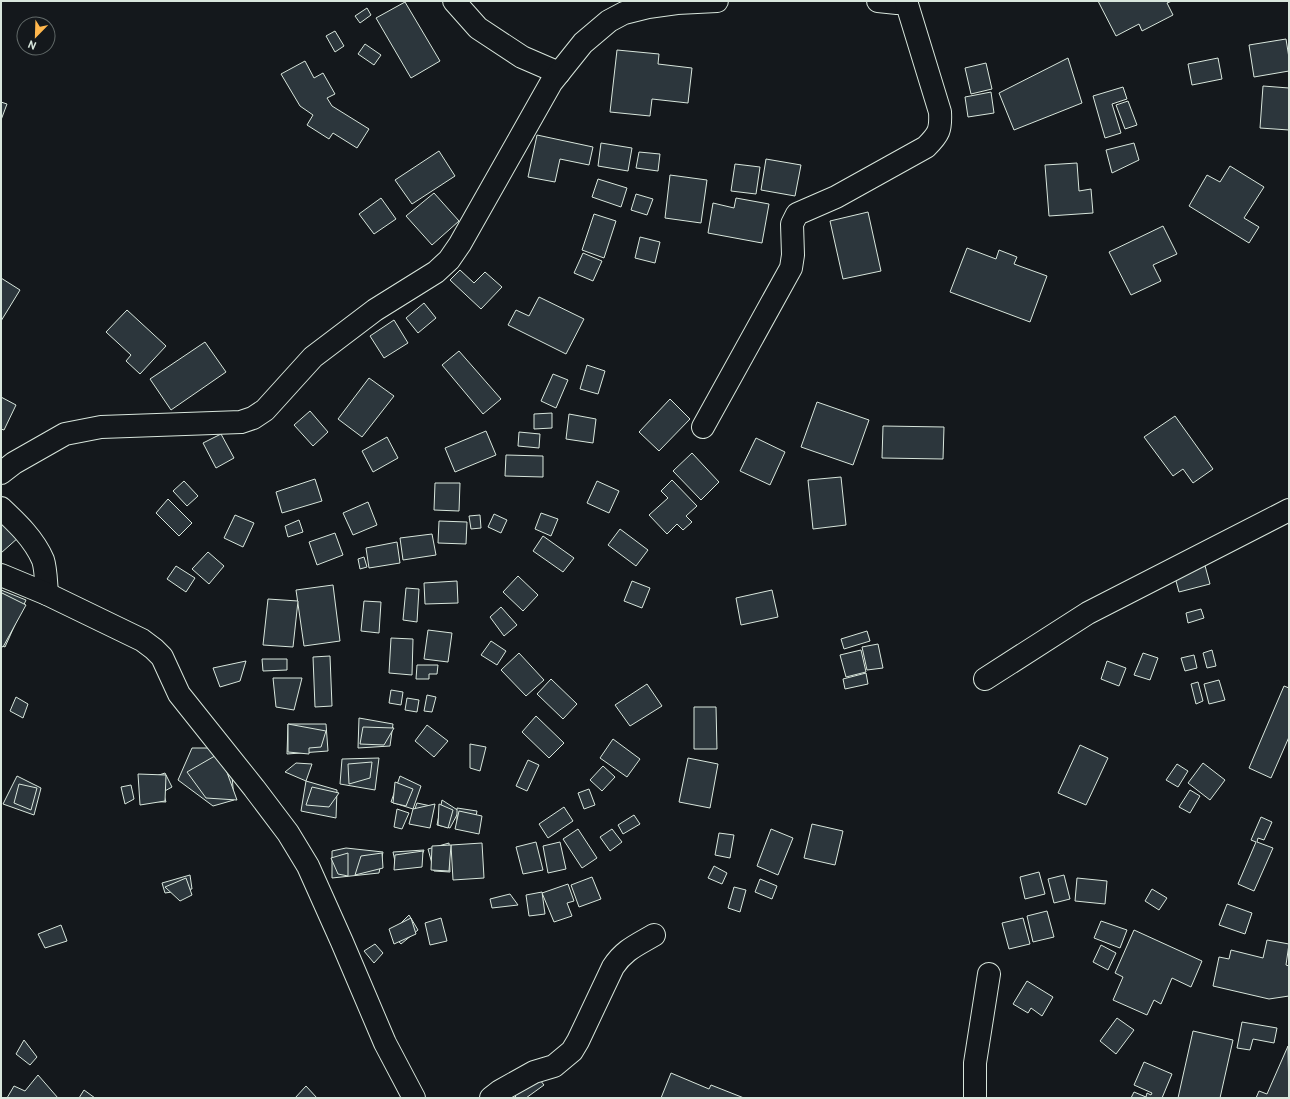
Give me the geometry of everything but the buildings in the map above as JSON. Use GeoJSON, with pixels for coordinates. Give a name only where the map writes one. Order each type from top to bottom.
{"type":"FeatureCollection","features":[{"type":"Feature","properties":{"kind":"street"},"geometry":{"type":"LineString","coordinates":[[454,1],[478,28],[522,57],[559,72]]}},
{"type":"Feature","properties":{"kind":"street"},"geometry":{"type":"LineString","coordinates":[[1,473],[14,463],[65,434],[80,430],[101,427],[241,422],[252,418],[265,410],[314,356],[375,310],[436,272],[449,260],[460,244],[551,83],[583,43],[609,20],[619,16],[648,7],[678,3],[717,1]]}},
{"type":"Feature","properties":{"kind":"street"},"geometry":{"type":"LineString","coordinates":[[702,427],[791,268],[793,255],[792,224],[797,214],[836,197],[926,147],[937,136],[941,126],[940,112],[907,1],[897,3],[878,1]]}},
{"type":"Feature","properties":{"kind":"street"},"geometry":{"type":"LineString","coordinates":[[1,508],[17,523],[33,542],[43,560],[47,594]]}},
{"type":"Feature","properties":{"kind":"street"},"geometry":{"type":"LineString","coordinates":[[985,679],[1088,612],[1289,510]]}},
{"type":"Feature","properties":{"kind":"street"},"geometry":{"type":"LineString","coordinates":[[1,575],[47,594],[142,640],[162,657],[179,694],[288,833],[308,866],[342,942],[384,1043],[414,1098]]}},
{"type":"Feature","properties":{"kind":"street"},"geometry":{"type":"LineString","coordinates":[[491,1098],[500,1091],[534,1072],[554,1066],[572,1051],[613,967],[620,957],[654,935]]}},
{"type":"Feature","properties":{"kind":"street"},"geometry":{"type":"LineString","coordinates":[[975,1098],[975,1063],[989,974]]}}]}
